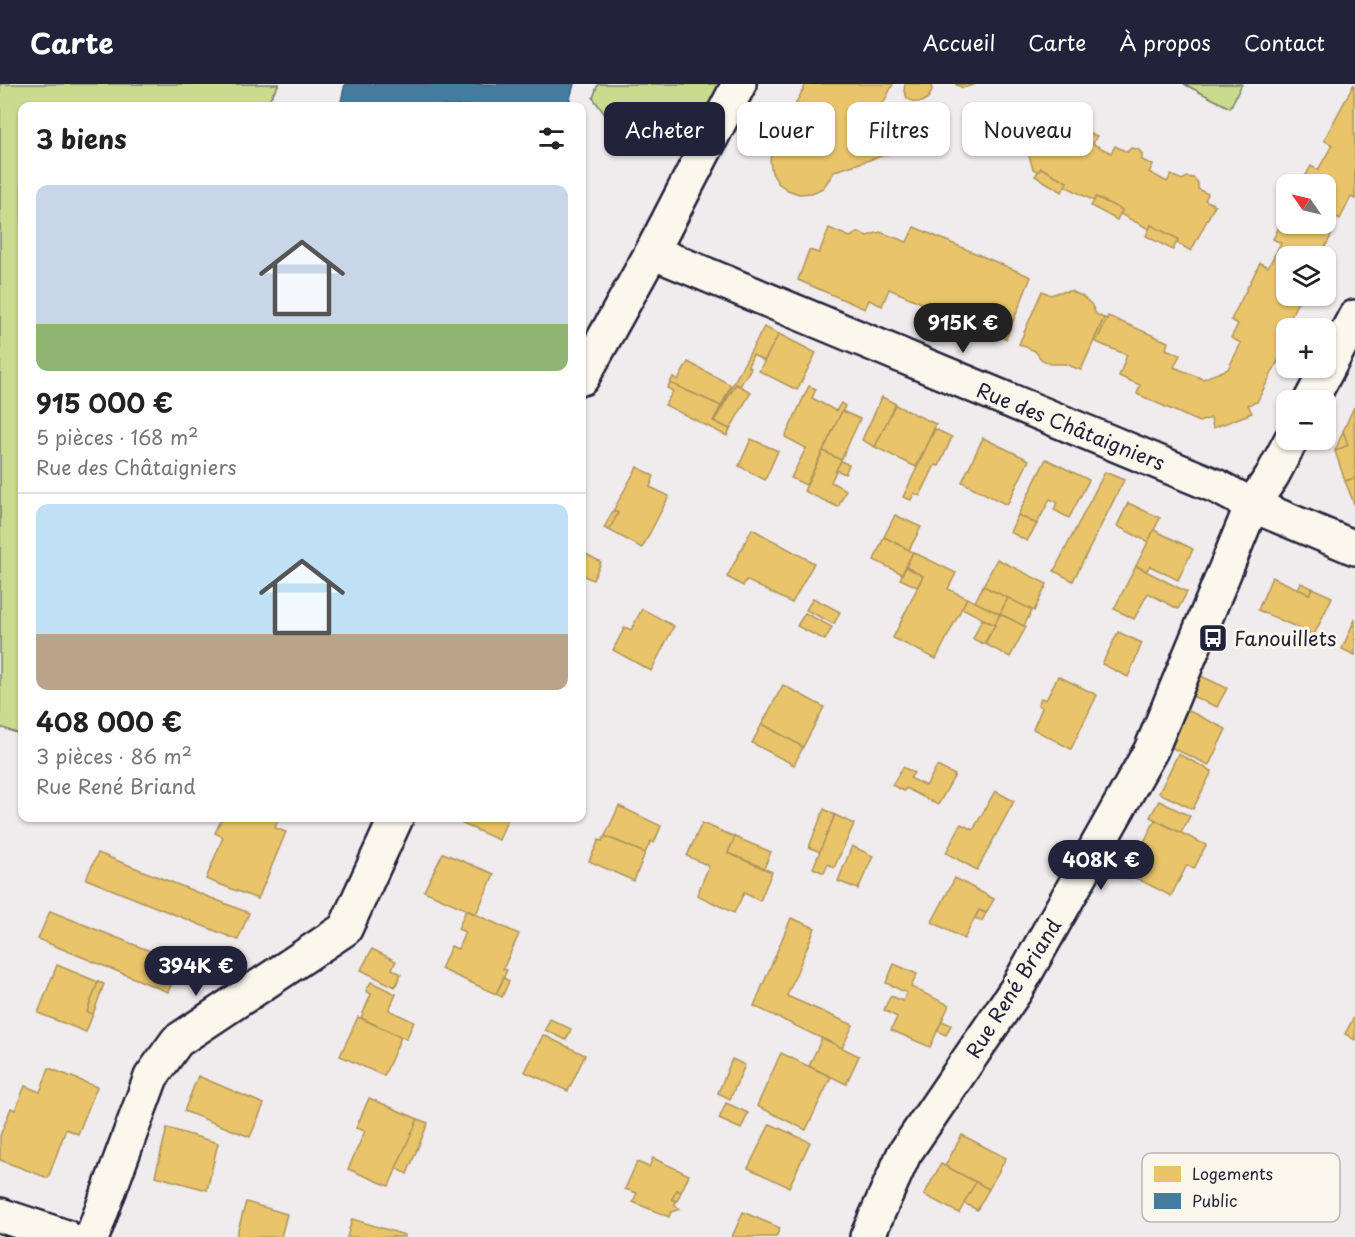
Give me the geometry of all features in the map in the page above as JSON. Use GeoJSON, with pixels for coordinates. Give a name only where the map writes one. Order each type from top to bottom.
{"type":"FeatureCollection","features":[{"type":"Feature","properties":{"kind":"street"},"geometry":{"type":"LineString","coordinates":[[586,371],[652,252],[739,84]]}},
{"type":"Feature","properties":{"kind":"street","name":"Rue des Châtaigniers"},"geometry":{"type":"LineString","coordinates":[[652,252],[1218,487],[1252,505],[1355,548]]}},
{"type":"Feature","properties":{"kind":"street"},"geometry":{"type":"LineString","coordinates":[[1316,390],[1355,317]]}},
{"type":"Feature","properties":{"kind":"street","name":"Rue René Briand"},"geometry":{"type":"LineString","coordinates":[[867,1237],[904,1154],[1017,990],[1151,750],[1252,505],[1272,476],[1286,450]]}},
{"type":"Feature","properties":{"kind":"street"},"geometry":{"type":"LineString","coordinates":[[92,1237],[151,1077],[177,1041],[345,929],[394,822]]}},
{"type":"Feature","properties":{"kind":"street"},"geometry":{"type":"LineString","coordinates":[[0,1215],[66,1237]]}},
{"type":"Feature","properties":{"kind":"green space"},"geometry":{"type":"Polygon","coordinates":[[[0,84],[279,84],[268,102],[18,102],[18,734],[0,727],[0,84]]]}},
{"type":"Feature","properties":{"kind":"green space"},"geometry":{"type":"Polygon","coordinates":[[[598,84],[720,84],[710,102],[604,102],[604,113],[593,98],[598,84]]]}},
{"type":"Feature","properties":{"kind":"green space"},"geometry":{"type":"Polygon","coordinates":[[[1184,84],[1242,84],[1230,108],[1184,84]]]}},
{"type":"Feature","properties":{"kind":"building: Logements"},"geometry":{"type":"Polygon","coordinates":[[[806,84],[893,84],[884,102],[847,102],[847,156],[882,156],[835,171],[823,188],[812,193],[799,194],[788,190],[778,183],[772,173],[771,156],[835,156],[835,102],[797,102],[806,84]]]}},
{"type":"Feature","properties":{"kind":"building: Logements"},"geometry":{"type":"Polygon","coordinates":[[[905,84],[931,84],[932,91],[922,102],[914,102],[907,98],[904,91],[905,84]]]}},
{"type":"Feature","properties":{"kind":"building: Logements"},"geometry":{"type":"Polygon","coordinates":[[[955,84],[976,84],[963,88],[955,84]]]}},
{"type":"Feature","properties":{"kind":"building: Logements"},"geometry":{"type":"Polygon","coordinates":[[[1354,84],[1355,199],[1351,197],[1340,219],[1336,217],[1336,174],[1307,174],[1311,166],[1318,170],[1332,145],[1324,140],[1354,84]]]}},
{"type":"Feature","properties":{"kind":"building: Logements"},"geometry":{"type":"Polygon","coordinates":[[[1093,144],[1111,153],[1115,146],[1127,152],[1131,148],[1138,149],[1142,154],[1142,160],[1153,165],[1149,172],[1167,182],[1171,175],[1182,180],[1187,177],[1194,178],[1198,183],[1198,189],[1208,194],[1205,200],[1215,205],[1191,251],[1177,243],[1178,239],[1151,225],[1149,229],[1120,214],[1122,210],[1096,197],[1094,201],[1065,186],[1067,182],[1041,168],[1038,172],[1033,169],[1029,156],[1093,156],[1093,144]]]}},
{"type":"Feature","properties":{"kind":"building: Logements"},"geometry":{"type":"Polygon","coordinates":[[[1041,168],[1067,182],[1062,192],[1035,176],[1041,168]]]}},
{"type":"Feature","properties":{"kind":"building: Logements"},"geometry":{"type":"Polygon","coordinates":[[[1096,197],[1122,210],[1117,220],[1091,206],[1096,197]]]}},
{"type":"Feature","properties":{"kind":"building: Logements"},"geometry":{"type":"Polygon","coordinates":[[[1151,225],[1178,239],[1173,250],[1146,236],[1151,225]]]}},
{"type":"Feature","properties":{"kind":"building: Logements"},"geometry":{"type":"Polygon","coordinates":[[[914,227],[1031,277],[1006,339],[889,289],[882,306],[869,300],[865,309],[798,280],[809,250],[819,253],[829,228],[850,237],[857,233],[867,236],[880,232],[907,242],[914,227]]]}},
{"type":"Feature","properties":{"kind":"building: Logements"},"geometry":{"type":"Polygon","coordinates":[[[1276,233],[1332,234],[1326,246],[1279,246],[1281,243],[1273,239],[1276,233]]]}},
{"type":"Feature","properties":{"kind":"building: Logements"},"geometry":{"type":"Polygon","coordinates":[[[1276,252],[1276,306],[1296,306],[1290,318],[1276,318],[1276,365],[1257,402],[1248,405],[1252,413],[1213,428],[1211,418],[1199,422],[1137,394],[1140,385],[1119,376],[1127,355],[1096,342],[1108,316],[1168,342],[1166,349],[1180,355],[1174,367],[1203,379],[1228,369],[1241,343],[1231,338],[1238,324],[1231,320],[1260,263],[1268,267],[1276,252]]]}},
{"type":"Feature","properties":{"kind":"building: Logements"},"geometry":{"type":"Polygon","coordinates":[[[1042,291],[1051,295],[1071,291],[1082,296],[1091,304],[1096,314],[1104,318],[1081,370],[1065,364],[1050,364],[1041,359],[1035,351],[1019,344],[1042,291]]]}},
{"type":"Feature","properties":{"kind":"building: Logements"},"geometry":{"type":"Polygon","coordinates":[[[1104,318],[1107,319],[1096,342],[1094,341],[1104,318]]]}},
{"type":"Feature","properties":{"kind":"building: Logements"},"geometry":{"type":"Polygon","coordinates":[[[764,327],[779,334],[764,361],[753,355],[748,366],[751,368],[740,386],[736,384],[713,421],[764,327]]]}},
{"type":"Feature","properties":{"kind":"building: Logements"},"geometry":{"type":"Polygon","coordinates":[[[779,334],[816,353],[797,390],[759,371],[779,334]]]}},
{"type":"Feature","properties":{"kind":"building: Logements"},"geometry":{"type":"Polygon","coordinates":[[[688,362],[731,385],[721,406],[670,383],[673,377],[678,380],[688,362]]]}},
{"type":"Feature","properties":{"kind":"building: Logements"},"geometry":{"type":"Polygon","coordinates":[[[670,383],[721,406],[713,421],[730,429],[727,436],[665,405],[673,391],[667,388],[670,383]]]}},
{"type":"Feature","properties":{"kind":"building: Logements"},"geometry":{"type":"Polygon","coordinates":[[[736,384],[751,392],[730,429],[714,421],[736,384]]]}},
{"type":"Feature","properties":{"kind":"building: Logements"},"geometry":{"type":"Polygon","coordinates":[[[809,386],[816,389],[812,398],[836,411],[841,403],[845,406],[806,485],[791,478],[806,448],[785,437],[809,386]]]}},
{"type":"Feature","properties":{"kind":"building: Logements"},"geometry":{"type":"Polygon","coordinates":[[[882,397],[896,404],[875,447],[862,440],[882,397]]]}},
{"type":"Feature","properties":{"kind":"building: Logements"},"geometry":{"type":"Polygon","coordinates":[[[895,405],[936,424],[916,467],[875,447],[895,405]]]}},
{"type":"Feature","properties":{"kind":"building: Logements"},"geometry":{"type":"Polygon","coordinates":[[[1354,407],[1355,478],[1345,481],[1335,451],[1348,445],[1343,431],[1354,407]]]}},
{"type":"Feature","properties":{"kind":"building: Logements"},"geometry":{"type":"Polygon","coordinates":[[[842,411],[860,419],[841,460],[823,451],[842,411]]]}},
{"type":"Feature","properties":{"kind":"building: Logements"},"geometry":{"type":"Polygon","coordinates":[[[935,429],[952,437],[939,466],[935,465],[920,496],[914,493],[911,500],[903,497],[935,429]]]}},
{"type":"Feature","properties":{"kind":"building: Logements"},"geometry":{"type":"Polygon","coordinates":[[[1343,431],[1348,445],[1335,451],[1343,431]]]}},
{"type":"Feature","properties":{"kind":"building: Logements"},"geometry":{"type":"Polygon","coordinates":[[[983,438],[1029,460],[1007,505],[962,482],[983,438]]]}},
{"type":"Feature","properties":{"kind":"building: Logements"},"geometry":{"type":"Polygon","coordinates":[[[751,439],[778,451],[765,480],[739,466],[751,439]]]}},
{"type":"Feature","properties":{"kind":"building: Logements"},"geometry":{"type":"Polygon","coordinates":[[[823,451],[841,460],[831,482],[846,490],[838,507],[804,491],[823,451]]]}},
{"type":"Feature","properties":{"kind":"building: Logements"},"geometry":{"type":"Polygon","coordinates":[[[1046,459],[1089,480],[1069,518],[1054,510],[1057,502],[1050,499],[1037,524],[1018,515],[1046,459]]]}},
{"type":"Feature","properties":{"kind":"building: Logements"},"geometry":{"type":"Polygon","coordinates":[[[841,461],[849,465],[845,474],[836,470],[841,461]]]}},
{"type":"Feature","properties":{"kind":"building: Logements"},"geometry":{"type":"Polygon","coordinates":[[[637,467],[654,476],[650,487],[669,496],[642,548],[609,530],[618,513],[613,511],[637,467]]]}},
{"type":"Feature","properties":{"kind":"building: Logements"},"geometry":{"type":"Polygon","coordinates":[[[1105,472],[1124,480],[1073,581],[1054,571],[1105,472]]]}},
{"type":"Feature","properties":{"kind":"building: Logements"},"geometry":{"type":"Polygon","coordinates":[[[1355,478],[1355,506],[1345,481],[1355,478]]]}},
{"type":"Feature","properties":{"kind":"building: Logements"},"geometry":{"type":"Polygon","coordinates":[[[1128,503],[1160,518],[1148,542],[1117,526],[1128,503]]]}},
{"type":"Feature","properties":{"kind":"building: Logements"},"geometry":{"type":"Polygon","coordinates":[[[613,511],[618,513],[609,530],[604,528],[613,511]]]}},
{"type":"Feature","properties":{"kind":"building: Logements"},"geometry":{"type":"Polygon","coordinates":[[[895,515],[921,527],[909,550],[884,537],[895,515]]]}},
{"type":"Feature","properties":{"kind":"building: Logements"},"geometry":{"type":"Polygon","coordinates":[[[1018,515],[1037,524],[1027,541],[1010,532],[1018,515]]]}},
{"type":"Feature","properties":{"kind":"building: Logements"},"geometry":{"type":"Polygon","coordinates":[[[752,529],[814,563],[792,603],[746,580],[743,586],[727,577],[752,529]]]}},
{"type":"Feature","properties":{"kind":"building: Logements"},"geometry":{"type":"Polygon","coordinates":[[[1154,530],[1193,549],[1178,580],[1150,566],[1146,571],[1136,566],[1154,530]]]}},
{"type":"Feature","properties":{"kind":"building: Logements"},"geometry":{"type":"Polygon","coordinates":[[[884,537],[913,552],[902,574],[874,560],[884,537]]]}},
{"type":"Feature","properties":{"kind":"building: Logements"},"geometry":{"type":"Polygon","coordinates":[[[913,552],[956,573],[948,589],[967,598],[936,659],[893,638],[923,576],[906,567],[913,552]]]}},
{"type":"Feature","properties":{"kind":"building: Logements"},"geometry":{"type":"Polygon","coordinates":[[[586,554],[601,562],[593,580],[586,577],[586,554]]]}},
{"type":"Feature","properties":{"kind":"building: Logements"},"geometry":{"type":"Polygon","coordinates":[[[997,559],[1047,584],[1034,611],[983,586],[997,559]]]}},
{"type":"Feature","properties":{"kind":"building: Logements"},"geometry":{"type":"Polygon","coordinates":[[[1136,566],[1187,592],[1178,609],[1148,593],[1134,619],[1114,609],[1136,566]]]}},
{"type":"Feature","properties":{"kind":"building: Logements"},"geometry":{"type":"Polygon","coordinates":[[[906,567],[923,576],[917,587],[900,579],[906,567]]]}},
{"type":"Feature","properties":{"kind":"building: Logements"},"geometry":{"type":"Polygon","coordinates":[[[1272,577],[1309,594],[1312,588],[1332,597],[1314,635],[1258,610],[1272,577]]]}},
{"type":"Feature","properties":{"kind":"building: Logements"},"geometry":{"type":"Polygon","coordinates":[[[1301,583],[1312,588],[1309,594],[1298,589],[1301,583]]]}},
{"type":"Feature","properties":{"kind":"building: Logements"},"geometry":{"type":"Polygon","coordinates":[[[983,586],[1008,598],[1000,614],[975,602],[983,586]]]}},
{"type":"Feature","properties":{"kind":"building: Logements"},"geometry":{"type":"Polygon","coordinates":[[[813,598],[840,612],[834,624],[806,610],[813,598]]]}},
{"type":"Feature","properties":{"kind":"building: Logements"},"geometry":{"type":"Polygon","coordinates":[[[967,598],[1000,614],[995,625],[962,608],[967,598]]]}},
{"type":"Feature","properties":{"kind":"building: Logements"},"geometry":{"type":"Polygon","coordinates":[[[1008,598],[1032,610],[1024,626],[1000,614],[1008,598]]]}},
{"type":"Feature","properties":{"kind":"building: Logements"},"geometry":{"type":"Polygon","coordinates":[[[642,609],[674,626],[651,671],[613,650],[625,627],[631,630],[642,609]]]}},
{"type":"Feature","properties":{"kind":"building: Logements"},"geometry":{"type":"Polygon","coordinates":[[[805,613],[832,627],[825,640],[797,626],[805,613]]]}},
{"type":"Feature","properties":{"kind":"building: Logements"},"geometry":{"type":"Polygon","coordinates":[[[1000,614],[1026,627],[1010,657],[985,644],[1000,614]]]}},
{"type":"Feature","properties":{"kind":"building: Logements"},"geometry":{"type":"Polygon","coordinates":[[[982,619],[995,625],[984,644],[973,639],[982,619]]]}},
{"type":"Feature","properties":{"kind":"building: Logements"},"geometry":{"type":"Polygon","coordinates":[[[1355,619],[1355,655],[1342,649],[1355,619]]]}},
{"type":"Feature","properties":{"kind":"building: Logements"},"geometry":{"type":"Polygon","coordinates":[[[1118,632],[1142,643],[1128,677],[1102,664],[1118,632]]]}},
{"type":"Feature","properties":{"kind":"building: Logements"},"geometry":{"type":"Polygon","coordinates":[[[1058,676],[1097,695],[1071,749],[1033,729],[1042,708],[1038,705],[1041,698],[1046,700],[1058,676]]]}},
{"type":"Feature","properties":{"kind":"building: Logements"},"geometry":{"type":"Polygon","coordinates":[[[1201,676],[1227,688],[1217,707],[1192,696],[1201,676]]]}},
{"type":"Feature","properties":{"kind":"building: Logements"},"geometry":{"type":"Polygon","coordinates":[[[783,685],[824,707],[803,747],[762,724],[783,685]]]}},
{"type":"Feature","properties":{"kind":"building: Logements"},"geometry":{"type":"Polygon","coordinates":[[[1187,710],[1226,729],[1209,765],[1170,747],[1187,710]]]}},
{"type":"Feature","properties":{"kind":"building: Logements"},"geometry":{"type":"Polygon","coordinates":[[[762,724],[803,747],[794,765],[752,743],[762,724]]]}},
{"type":"Feature","properties":{"kind":"building: Logements"},"geometry":{"type":"Polygon","coordinates":[[[1178,754],[1212,771],[1193,809],[1159,793],[1178,754]]]}},
{"type":"Feature","properties":{"kind":"building: Logements"},"geometry":{"type":"Polygon","coordinates":[[[937,766],[955,775],[938,805],[906,788],[904,791],[892,785],[903,767],[914,773],[910,778],[926,786],[937,766]]]}},
{"type":"Feature","properties":{"kind":"building: Logements"},"geometry":{"type":"Polygon","coordinates":[[[995,791],[1014,801],[977,870],[946,853],[961,824],[973,830],[995,791]]]}},
{"type":"Feature","properties":{"kind":"building: Logements"},"geometry":{"type":"Polygon","coordinates":[[[1159,801],[1190,816],[1181,833],[1150,817],[1159,801]]]}},
{"type":"Feature","properties":{"kind":"building: Logements"},"geometry":{"type":"Polygon","coordinates":[[[619,806],[661,826],[654,843],[651,841],[645,853],[605,836],[619,806]]]}},
{"type":"Feature","properties":{"kind":"building: Logements"},"geometry":{"type":"Polygon","coordinates":[[[824,809],[835,815],[820,852],[809,847],[824,809]]]}},
{"type":"Feature","properties":{"kind":"building: Logements"},"geometry":{"type":"Polygon","coordinates":[[[835,815],[854,824],[834,868],[828,864],[824,873],[813,868],[835,815]]]}},
{"type":"Feature","properties":{"kind":"building: Logements"},"geometry":{"type":"Polygon","coordinates":[[[1155,820],[1206,845],[1194,869],[1187,865],[1171,896],[1128,874],[1155,820]]]}},
{"type":"Feature","properties":{"kind":"building: Logements"},"geometry":{"type":"Polygon","coordinates":[[[220,822],[277,822],[275,828],[286,832],[258,899],[206,879],[223,837],[215,833],[220,822]]]}},
{"type":"Feature","properties":{"kind":"building: Logements"},"geometry":{"type":"Polygon","coordinates":[[[458,822],[506,822],[499,840],[458,822]]]}},
{"type":"Feature","properties":{"kind":"building: Logements"},"geometry":{"type":"Polygon","coordinates":[[[702,823],[735,837],[728,853],[772,872],[760,901],[744,893],[734,913],[697,895],[709,866],[687,856],[702,823]]]}},
{"type":"Feature","properties":{"kind":"building: Logements"},"geometry":{"type":"Polygon","coordinates":[[[605,836],[645,853],[634,881],[589,861],[599,840],[602,841],[605,836]]]}},
{"type":"Feature","properties":{"kind":"building: Logements"},"geometry":{"type":"Polygon","coordinates":[[[735,837],[771,852],[764,868],[728,853],[735,837]]]}},
{"type":"Feature","properties":{"kind":"building: Logements"},"geometry":{"type":"Polygon","coordinates":[[[852,846],[873,856],[858,889],[838,881],[852,846]]]}},
{"type":"Feature","properties":{"kind":"building: Logements"},"geometry":{"type":"Polygon","coordinates":[[[98,853],[249,913],[238,940],[86,879],[98,853]]]}},
{"type":"Feature","properties":{"kind":"building: Logements"},"geometry":{"type":"Polygon","coordinates":[[[443,853],[494,874],[476,914],[424,891],[443,853]]]}},
{"type":"Feature","properties":{"kind":"building: Logements"},"geometry":{"type":"Polygon","coordinates":[[[955,878],[994,899],[986,913],[979,910],[964,939],[932,922],[955,878]]]}},
{"type":"Feature","properties":{"kind":"building: Logements"},"geometry":{"type":"Polygon","coordinates":[[[466,910],[519,934],[503,969],[507,970],[496,994],[441,969],[451,946],[458,949],[465,932],[458,929],[466,910]]]}},
{"type":"Feature","properties":{"kind":"building: Logements"},"geometry":{"type":"Polygon","coordinates":[[[979,910],[986,913],[982,921],[975,918],[979,910]]]}},
{"type":"Feature","properties":{"kind":"building: Logements"},"geometry":{"type":"Polygon","coordinates":[[[50,911],[180,963],[168,992],[38,939],[50,911]]]}},
{"type":"Feature","properties":{"kind":"building: Logements"},"geometry":{"type":"Polygon","coordinates":[[[791,918],[815,928],[787,996],[853,1025],[842,1048],[754,1006],[791,918]]]}},
{"type":"Feature","properties":{"kind":"building: Logements"},"geometry":{"type":"Polygon","coordinates":[[[372,949],[396,961],[392,969],[401,974],[395,987],[361,970],[372,949]]]}},
{"type":"Feature","properties":{"kind":"building: Logements"},"geometry":{"type":"Polygon","coordinates":[[[894,964],[917,974],[911,987],[949,1005],[930,1047],[891,1030],[897,1017],[884,1010],[887,1003],[891,996],[903,1001],[907,993],[886,983],[894,964]]]}},
{"type":"Feature","properties":{"kind":"building: Logements"},"geometry":{"type":"Polygon","coordinates":[[[57,965],[98,982],[87,1012],[93,1014],[86,1032],[38,1013],[57,965]]]}},
{"type":"Feature","properties":{"kind":"building: Logements"},"geometry":{"type":"Polygon","coordinates":[[[504,978],[509,981],[502,997],[496,994],[504,978]]]}},
{"type":"Feature","properties":{"kind":"building: Logements"},"geometry":{"type":"Polygon","coordinates":[[[98,982],[104,984],[93,1014],[87,1012],[98,982]]]}},
{"type":"Feature","properties":{"kind":"building: Logements"},"geometry":{"type":"Polygon","coordinates":[[[371,982],[396,994],[389,1010],[414,1022],[406,1039],[361,1018],[371,994],[366,991],[371,982]]]}},
{"type":"Feature","properties":{"kind":"building: Logements"},"geometry":{"type":"Polygon","coordinates":[[[1355,1015],[1355,1040],[1345,1034],[1355,1015]]]}},
{"type":"Feature","properties":{"kind":"building: Logements"},"geometry":{"type":"Polygon","coordinates":[[[358,1017],[401,1037],[384,1076],[340,1056],[358,1017]]]}},
{"type":"Feature","properties":{"kind":"building: Logements"},"geometry":{"type":"Polygon","coordinates":[[[550,1019],[571,1029],[566,1040],[545,1030],[550,1019]]]}},
{"type":"Feature","properties":{"kind":"building: Logements"},"geometry":{"type":"Polygon","coordinates":[[[942,1021],[951,1025],[946,1035],[937,1031],[942,1021]]]}},
{"type":"Feature","properties":{"kind":"building: Logements"},"geometry":{"type":"Polygon","coordinates":[[[543,1035],[585,1055],[568,1091],[525,1072],[543,1035]]]}},
{"type":"Feature","properties":{"kind":"building: Logements"},"geometry":{"type":"Polygon","coordinates":[[[822,1038],[859,1056],[846,1084],[809,1066],[822,1038]]]}},
{"type":"Feature","properties":{"kind":"building: Logements"},"geometry":{"type":"Polygon","coordinates":[[[781,1053],[831,1077],[806,1130],[757,1106],[781,1053]]]}},
{"type":"Feature","properties":{"kind":"building: Logements"},"geometry":{"type":"Polygon","coordinates":[[[732,1059],[745,1065],[730,1099],[718,1093],[732,1059]]]}},
{"type":"Feature","properties":{"kind":"building: Logements"},"geometry":{"type":"Polygon","coordinates":[[[49,1068],[97,1087],[78,1134],[66,1129],[48,1178],[0,1160],[0,1136],[11,1108],[15,1110],[25,1086],[40,1092],[49,1068]]]}},
{"type":"Feature","properties":{"kind":"building: Logements"},"geometry":{"type":"Polygon","coordinates":[[[198,1076],[264,1104],[250,1137],[184,1111],[198,1076]]]}},
{"type":"Feature","properties":{"kind":"building: Logements"},"geometry":{"type":"Polygon","coordinates":[[[369,1098],[418,1119],[389,1186],[348,1169],[365,1131],[356,1128],[369,1098]]]}},
{"type":"Feature","properties":{"kind":"building: Logements"},"geometry":{"type":"Polygon","coordinates":[[[726,1103],[748,1113],[741,1129],[719,1119],[726,1103]]]}},
{"type":"Feature","properties":{"kind":"building: Logements"},"geometry":{"type":"Polygon","coordinates":[[[418,1119],[428,1123],[407,1174],[396,1168],[418,1119]]]}},
{"type":"Feature","properties":{"kind":"building: Logements"},"geometry":{"type":"Polygon","coordinates":[[[770,1124],[810,1142],[789,1187],[748,1168],[770,1124]]]}},
{"type":"Feature","properties":{"kind":"building: Logements"},"geometry":{"type":"Polygon","coordinates":[[[167,1128],[218,1143],[207,1190],[155,1176],[167,1128]]]}},
{"type":"Feature","properties":{"kind":"building: Logements"},"geometry":{"type":"Polygon","coordinates":[[[962,1135],[1006,1158],[989,1189],[945,1166],[962,1135]]]}},
{"type":"Feature","properties":{"kind":"building: Logements"},"geometry":{"type":"Polygon","coordinates":[[[653,1158],[689,1175],[681,1192],[677,1190],[672,1199],[677,1201],[674,1205],[680,1209],[671,1212],[669,1217],[633,1202],[637,1193],[625,1189],[637,1162],[649,1167],[653,1158]]]}},
{"type":"Feature","properties":{"kind":"building: Logements"},"geometry":{"type":"Polygon","coordinates":[[[941,1164],[976,1182],[959,1213],[924,1195],[941,1164]]]}},
{"type":"Feature","properties":{"kind":"building: Logements"},"geometry":{"type":"Polygon","coordinates":[[[976,1182],[989,1189],[977,1210],[964,1203],[976,1182]]]}},
{"type":"Feature","properties":{"kind":"building: Logements"},"geometry":{"type":"Polygon","coordinates":[[[677,1190],[681,1192],[677,1201],[672,1199],[677,1190]]]}},
{"type":"Feature","properties":{"kind":"building: Logements"},"geometry":{"type":"Polygon","coordinates":[[[246,1202],[287,1214],[281,1237],[236,1237],[246,1202]]]}},
{"type":"Feature","properties":{"kind":"building: Logements"},"geometry":{"type":"Polygon","coordinates":[[[743,1212],[780,1228],[776,1237],[732,1237],[743,1212]]]}},
{"type":"Feature","properties":{"kind":"building: Logements"},"geometry":{"type":"Polygon","coordinates":[[[352,1219],[405,1235],[405,1237],[347,1237],[352,1219]]]}},
{"type":"Feature","properties":{"kind":"building: Public"},"geometry":{"type":"Polygon","coordinates":[[[345,84],[574,84],[569,102],[341,102],[345,84]]]}},
{"type":"Feature","properties":{"kind":"place","name":"Fanouillets"},"geometry":{"type":"Point","coordinates":[1213,638]}}]}
